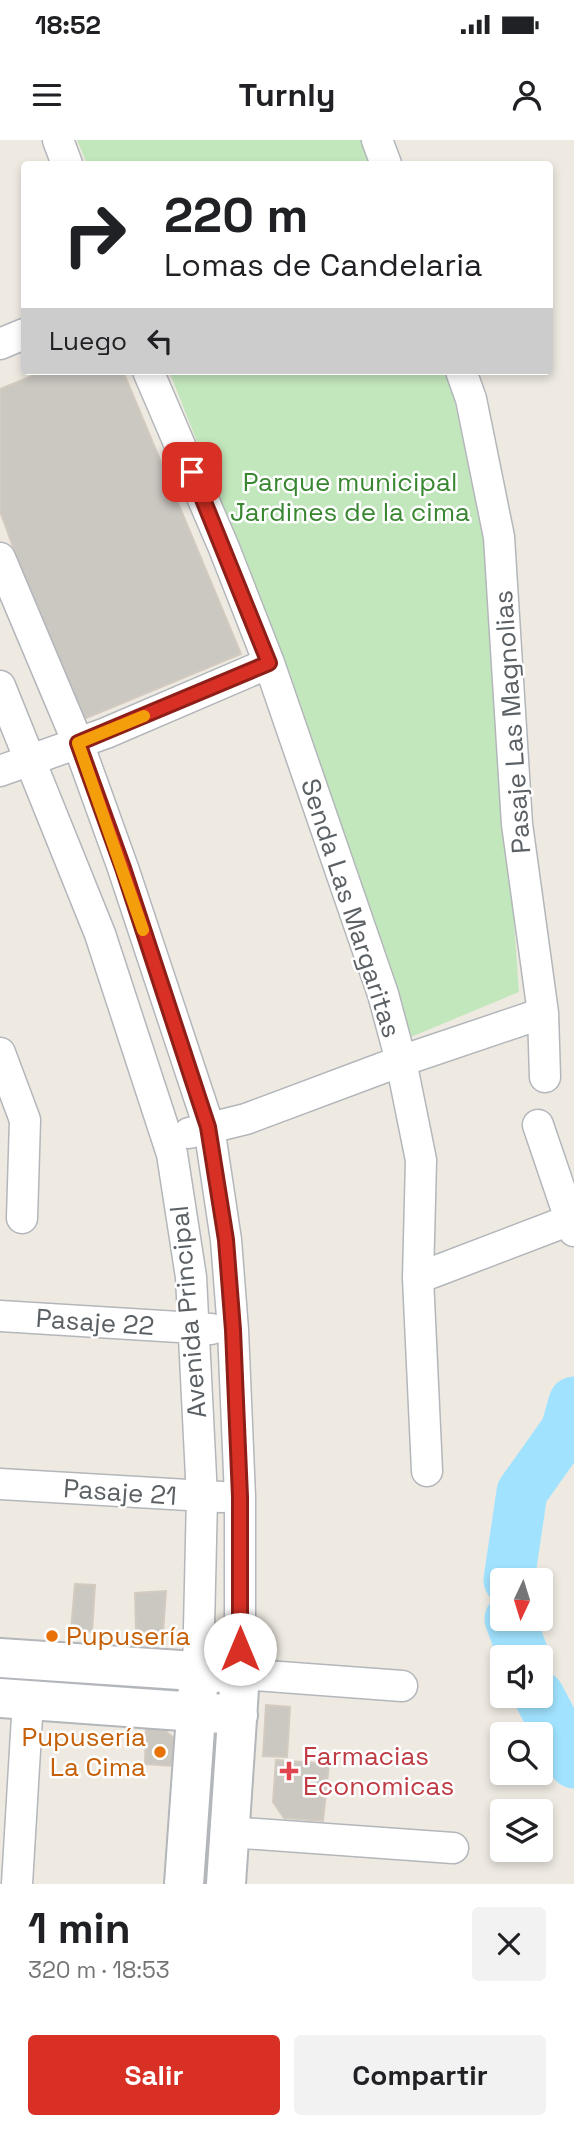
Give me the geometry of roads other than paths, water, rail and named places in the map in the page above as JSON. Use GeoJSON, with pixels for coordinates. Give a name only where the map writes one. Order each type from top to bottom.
{"type":"FeatureCollection","features":[{"type":"Feature","properties":{"kind":"street"},"geometry":{"type":"LineString","coordinates":[[58,140],[66,161]]}},
{"type":"Feature","properties":{"kind":"street"},"geometry":{"type":"LineString","coordinates":[[377,140],[385,161]]}},
{"type":"Feature","properties":{"kind":"street"},"geometry":{"type":"LineString","coordinates":[[0,344],[21,335]]}},
{"type":"Feature","properties":{"kind":"street","name":"Senda Las Margaritas"},"geometry":{"type":"LineString","coordinates":[[150,375],[224,548],[269,663],[383,994],[401,1061],[421,1160],[418,1278],[427,1471]]}},
{"type":"Feature","properties":{"kind":"street","name":"Pasaje Las Magnolias"},"geometry":{"type":"LineString","coordinates":[[462,375],[471,399],[499,537],[517,824],[543,1013],[545,1077]]}},
{"type":"Feature","properties":{"kind":"street","name":"Avenida Principal"},"geometry":{"type":"LineString","coordinates":[[0,558],[78,743],[123,868],[208,1127],[226,1240],[240,1497],[240,1674],[226,1884]]}},
{"type":"Feature","properties":{"kind":"street"},"geometry":{"type":"LineString","coordinates":[[0,771],[78,743],[269,663]]}},
{"type":"Feature","properties":{"kind":"street","name":"Avenida Principal"},"geometry":{"type":"LineString","coordinates":[[0,687],[100,934],[172,1154],[191,1278],[202,1497],[197,1712],[184,1884]]}},
{"type":"Feature","properties":{"kind":"street"},"geometry":{"type":"LineString","coordinates":[[167,1139],[246,1119],[401,1061],[543,1013]]}},
{"type":"Feature","properties":{"kind":"street"},"geometry":{"type":"LineString","coordinates":[[0,1053],[25,1120],[22,1218]]}},
{"type":"Feature","properties":{"kind":"street"},"geometry":{"type":"LineString","coordinates":[[418,1278],[572,1225],[538,1125]]}},
{"type":"Feature","properties":{"kind":"street","name":"Pasaje 22"},"geometry":{"type":"LineString","coordinates":[[0,1316],[233,1330]]}},
{"type":"Feature","properties":{"kind":"street","name":"Pasaje 21"},"geometry":{"type":"LineString","coordinates":[[0,1483],[202,1497],[240,1497]]}},
{"type":"Feature","properties":{"kind":"street"},"geometry":{"type":"LineString","coordinates":[[0,1658],[402,1686]]}},
{"type":"Feature","properties":{"kind":"street"},"geometry":{"type":"LineString","coordinates":[[17,1884],[14,1699],[238,1715]]}},
{"type":"Feature","properties":{"kind":"street"},"geometry":{"type":"LineString","coordinates":[[229,1832],[453,1847]]}},
{"type":"Feature","properties":{"kind":"waterway"},"geometry":{"type":"LineString","coordinates":[[511,1568],[522,1492],[566,1430],[574,1402]]}},
{"type":"Feature","properties":{"kind":"waterway"},"geometry":{"type":"LineString","coordinates":[[514,1631],[520,1645]]}},
{"type":"Feature","properties":{"kind":"waterway"},"geometry":{"type":"LineString","coordinates":[[545,1708],[574,1763]]}},
{"type":"Feature","properties":{"kind":"place","name":"Pupusería"},"geometry":{"type":"Point","coordinates":[52,1636]}},
{"type":"Feature","properties":{"kind":"place","name":"Pupusería La Cima"},"geometry":{"type":"Point","coordinates":[160,1752]}},
{"type":"Feature","properties":{"kind":"place","name":"Farmacias Economicas"},"geometry":{"type":"Point","coordinates":[289,1771]}},
{"type":"Feature","properties":{"kind":"park label","name":"Parque municipal Jardines de la cima"},"geometry":{"type":"Point","coordinates":[350,497]}}]}
